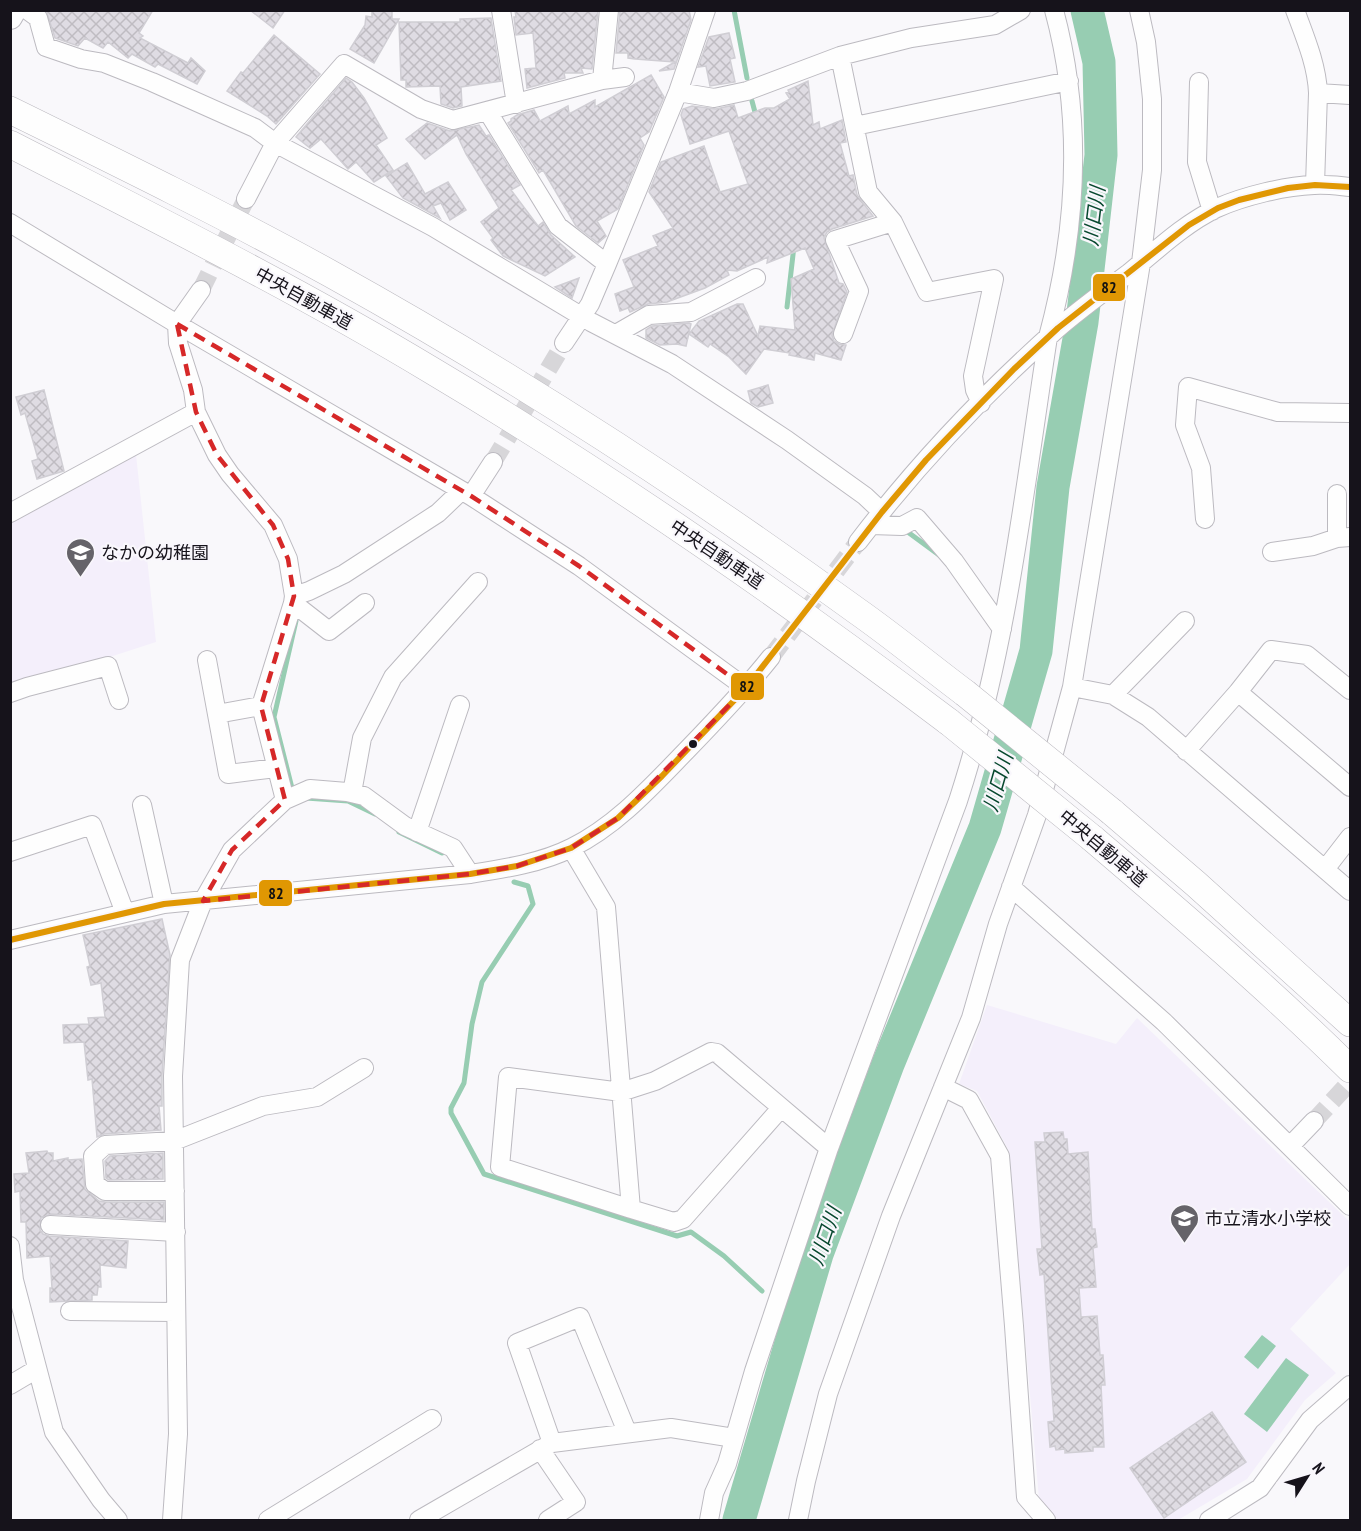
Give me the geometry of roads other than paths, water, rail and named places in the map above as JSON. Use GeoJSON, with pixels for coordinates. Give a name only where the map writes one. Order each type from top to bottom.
{"type":"FeatureCollection","features":[{"type":"Feature","properties":{"kind":"highway","name":"中央自動車道"},"geometry":{"type":"LineString","coordinates":[[10,110],[225,216],[333,275],[556,407],[772,551],[859,612],[965,693],[1112,812],[1205,892],[1350,1023]]}},
{"type":"Feature","properties":{"kind":"highway","name":"中央自動車道"},"geometry":{"type":"LineString","coordinates":[[10,144],[317,304],[490,405],[734,564],[949,722],[1092,838],[1290,1011],[1350,1069]]}},
{"type":"Feature","properties":{"kind":"main road"},"geometry":{"type":"LineString","coordinates":[[10,17],[14,10]]}},
{"type":"Feature","properties":{"kind":"street"},"geometry":{"type":"LineString","coordinates":[[27,10],[38,18],[46,47],[81,59],[104,63],[255,128],[274,142],[434,227],[582,317],[672,364],[787,440],[865,496],[877,518],[902,526],[917,518],[954,561],[1002,629]]}},
{"type":"Feature","properties":{"kind":"street"},"geometry":{"type":"LineString","coordinates":[[501,10],[516,104]]}},
{"type":"Feature","properties":{"kind":"street"},"geometry":{"type":"LineString","coordinates":[[602,80],[609,10]]}},
{"type":"Feature","properties":{"kind":"street"},"geometry":{"type":"LineString","coordinates":[[564,344],[582,317],[607,264],[678,92],[706,10]]}},
{"type":"Feature","properties":{"kind":"street"},"geometry":{"type":"LineString","coordinates":[[678,92],[714,98],[747,91],[840,56],[911,38],[995,25],[1021,10]]}},
{"type":"Feature","properties":{"kind":"street"},"geometry":{"type":"LineString","coordinates":[[709,1521],[714,1493],[727,1464],[757,1360],[829,1148],[957,801],[973,752],[1002,629],[1060,295],[1073,192],[1073,140],[1069,81],[1054,10]]}},
{"type":"Feature","properties":{"kind":"street"},"geometry":{"type":"LineString","coordinates":[[798,1521],[828,1394],[891,1216],[971,1018],[1011,887],[1037,815],[1072,687],[1152,170],[1152,99],[1146,42],[1139,10]]}},
{"type":"Feature","properties":{"kind":"street"},"geometry":{"type":"LineString","coordinates":[[1295,10],[1307,42],[1317,81],[1315,185]]}},
{"type":"Feature","properties":{"kind":"street"},"geometry":{"type":"LineString","coordinates":[[840,56],[868,192],[893,222],[927,292],[994,279],[973,376],[975,390],[981,403]]}},
{"type":"Feature","properties":{"kind":"street"},"geometry":{"type":"LineString","coordinates":[[246,199],[274,142],[344,64],[420,109],[453,120],[602,80],[625,77]]}},
{"type":"Feature","properties":{"kind":"street"},"geometry":{"type":"LineString","coordinates":[[855,126],[1069,81]]}},
{"type":"Feature","properties":{"kind":"street"},"geometry":{"type":"LineString","coordinates":[[1199,82],[1197,162],[1212,211]]}},
{"type":"Feature","properties":{"kind":"street"},"geometry":{"type":"LineString","coordinates":[[1318,93],[1350,95]]}},
{"type":"Feature","properties":{"kind":"street"},"geometry":{"type":"LineString","coordinates":[[488,112],[558,226],[607,264]]}},
{"type":"Feature","properties":{"kind":"street"},"geometry":{"type":"LineString","coordinates":[[858,542],[926,460],[1053,333],[1189,225],[1212,211],[1239,200],[1288,188],[1315,185],[1350,187]]}},
{"type":"Feature","properties":{"kind":"street"},"geometry":{"type":"LineString","coordinates":[[843,334],[859,291],[835,240],[893,222]]}},
{"type":"Feature","properties":{"kind":"street"},"geometry":{"type":"LineString","coordinates":[[10,223],[466,494],[579,566],[746,688]]}},
{"type":"Feature","properties":{"kind":"street"},"geometry":{"type":"LineString","coordinates":[[616,334],[649,315],[691,312],[756,278]]}},
{"type":"Feature","properties":{"kind":"street"},"geometry":{"type":"LineString","coordinates":[[201,290],[177,324],[178,343],[193,390],[196,412],[217,455],[273,525],[288,559],[293,599],[261,706],[285,800]]}},
{"type":"Feature","properties":{"kind":"street"},"geometry":{"type":"LineString","coordinates":[[1205,519],[1201,468],[1185,425],[1188,387],[1278,412],[1350,413]]}},
{"type":"Feature","properties":{"kind":"street"},"geometry":{"type":"LineString","coordinates":[[10,513],[196,412]]}},
{"type":"Feature","properties":{"kind":"street"},"geometry":{"type":"LineString","coordinates":[[293,599],[344,574],[466,494],[493,462]]}},
{"type":"Feature","properties":{"kind":"street"},"geometry":{"type":"LineString","coordinates":[[1272,552],[1312,546],[1344,537],[1337,494]]}},
{"type":"Feature","properties":{"kind":"street"},"geometry":{"type":"LineString","coordinates":[[352,793],[362,738],[393,677],[478,582]]}},
{"type":"Feature","properties":{"kind":"street"},"geometry":{"type":"LineString","coordinates":[[293,599],[329,631],[365,603]]}},
{"type":"Feature","properties":{"kind":"street"},"geometry":{"type":"LineString","coordinates":[[1113,695],[1185,621]]}},
{"type":"Feature","properties":{"kind":"street"},"geometry":{"type":"LineString","coordinates":[[1186,751],[1271,650],[1307,655],[1350,690]]}},
{"type":"Feature","properties":{"kind":"street"},"geometry":{"type":"LineString","coordinates":[[10,940],[164,904],[470,874],[517,866],[571,848],[618,818],[662,776],[746,688],[771,657]]}},
{"type":"Feature","properties":{"kind":"street"},"geometry":{"type":"LineString","coordinates":[[207,660],[228,774],[276,768]]}},
{"type":"Feature","properties":{"kind":"street"},"geometry":{"type":"LineString","coordinates":[[10,693],[108,666],[119,700]]}},
{"type":"Feature","properties":{"kind":"street"},"geometry":{"type":"LineString","coordinates":[[1072,687],[1113,695],[1148,717],[1350,891]]}},
{"type":"Feature","properties":{"kind":"street"},"geometry":{"type":"LineString","coordinates":[[1238,692],[1350,787]]}},
{"type":"Feature","properties":{"kind":"street"},"geometry":{"type":"LineString","coordinates":[[417,832],[460,705]]}},
{"type":"Feature","properties":{"kind":"street"},"geometry":{"type":"LineString","coordinates":[[217,714],[261,706]]}},
{"type":"Feature","properties":{"kind":"street"},"geometry":{"type":"LineString","coordinates":[[172,1521],[178,1434],[173,1076],[180,960],[203,901],[232,850],[285,800],[310,789],[364,796],[405,826],[453,848],[470,874]]}},
{"type":"Feature","properties":{"kind":"street"},"geometry":{"type":"LineString","coordinates":[[142,805],[164,904]]}},
{"type":"Feature","properties":{"kind":"street"},"geometry":{"type":"LineString","coordinates":[[10,852],[92,825],[125,913]]}},
{"type":"Feature","properties":{"kind":"street"},"geometry":{"type":"LineString","coordinates":[[1326,868],[1350,837]]}},
{"type":"Feature","properties":{"kind":"street"},"geometry":{"type":"LineString","coordinates":[[571,848],[606,908],[631,1209]]}},
{"type":"Feature","properties":{"kind":"street"},"geometry":{"type":"LineString","coordinates":[[1011,887],[1164,1022],[1291,1145],[1350,1206]]}},
{"type":"Feature","properties":{"kind":"street"},"geometry":{"type":"LineString","coordinates":[[781,1108],[684,1219],[674,1222],[500,1167],[508,1077],[621,1092],[656,1081],[711,1052],[717,1053],[829,1148]]}},
{"type":"Feature","properties":{"kind":"street"},"geometry":{"type":"LineString","coordinates":[[175,1191],[105,1191],[95,1184],[93,1156],[105,1146],[174,1141],[263,1106],[317,1097],[364,1068]]}},
{"type":"Feature","properties":{"kind":"street"},"geometry":{"type":"LineString","coordinates":[[943,1087],[969,1100],[1000,1156],[1026,1497],[1046,1521]]}},
{"type":"Feature","properties":{"kind":"street"},"geometry":{"type":"LineString","coordinates":[[1291,1145],[1314,1121]]}},
{"type":"Feature","properties":{"kind":"street"},"geometry":{"type":"LineString","coordinates":[[50,1225],[176,1232]]}},
{"type":"Feature","properties":{"kind":"street"},"geometry":{"type":"LineString","coordinates":[[10,1246],[14,1281],[54,1432],[118,1521]]}},
{"type":"Feature","properties":{"kind":"street"},"geometry":{"type":"LineString","coordinates":[[70,1311],[176,1312]]}},
{"type":"Feature","properties":{"kind":"street"},"geometry":{"type":"LineString","coordinates":[[548,1521],[576,1502],[546,1446],[517,1343],[580,1317],[627,1432]]}},
{"type":"Feature","properties":{"kind":"street"},"geometry":{"type":"LineString","coordinates":[[10,1385],[37,1369]]}},
{"type":"Feature","properties":{"kind":"street"},"geometry":{"type":"LineString","coordinates":[[1209,1521],[1260,1488],[1310,1419],[1350,1384]]}},
{"type":"Feature","properties":{"kind":"street"},"geometry":{"type":"LineString","coordinates":[[268,1521],[432,1419]]}},
{"type":"Feature","properties":{"kind":"street"},"geometry":{"type":"LineString","coordinates":[[419,1521],[546,1446],[627,1432],[671,1428],[735,1438]]}},
{"type":"Feature","properties":{"kind":"waterway"},"geometry":{"type":"LineString","coordinates":[[734,10],[747,78]]}},
{"type":"Feature","properties":{"kind":"waterway","name":"川口川"},"geometry":{"type":"LineString","coordinates":[[739,1520],[817,1254],[888,1064],[985,828],[1036,651],[1053,487],[1082,322],[1101,155],[1099,62],[1087,10]]}},
{"type":"Feature","properties":{"kind":"waterway"},"geometry":{"type":"LineString","coordinates":[[752,101],[756,116]]}},
{"type":"Feature","properties":{"kind":"waterway"},"geometry":{"type":"LineString","coordinates":[[787,307],[794,246]]}},
{"type":"Feature","properties":{"kind":"waterway"},"geometry":{"type":"LineString","coordinates":[[905,530],[939,555]]}},
{"type":"Feature","properties":{"kind":"waterway"},"geometry":{"type":"LineString","coordinates":[[292,788],[274,717],[296,621]]}},
{"type":"Feature","properties":{"kind":"waterway"},"geometry":{"type":"LineString","coordinates":[[306,798],[348,801],[375,814]]}},
{"type":"Feature","properties":{"kind":"waterway"},"geometry":{"type":"LineString","coordinates":[[399,832],[442,853]]}},
{"type":"Feature","properties":{"kind":"waterway"},"geometry":{"type":"LineString","coordinates":[[514,882],[528,886],[533,904],[482,982],[472,1024],[464,1083],[451,1108],[451,1113],[484,1174],[677,1236],[691,1232],[724,1256],[762,1291]]}},
{"type":"Feature","properties":{"kind":"tunnel"},"geometry":{"type":"LineString","coordinates":[[201,290],[246,199]]}},
{"type":"Feature","properties":{"kind":"tunnel"},"geometry":{"type":"LineString","coordinates":[[493,462],[564,343]]}},
{"type":"Feature","properties":{"kind":"tunnel"},"geometry":{"type":"LineString","coordinates":[[771,657],[858,542]]}},
{"type":"Feature","properties":{"kind":"tunnel"},"geometry":{"type":"LineString","coordinates":[[1314,1121],[1350,1082]]}},
{"type":"Feature","properties":{"kind":"place","name":"なかの幼稚園"},"geometry":{"type":"Point","coordinates":[80,578]}},
{"type":"Feature","properties":{"kind":"place","name":"市立清水小学校"},"geometry":{"type":"Point","coordinates":[1184,1244]}}]}
